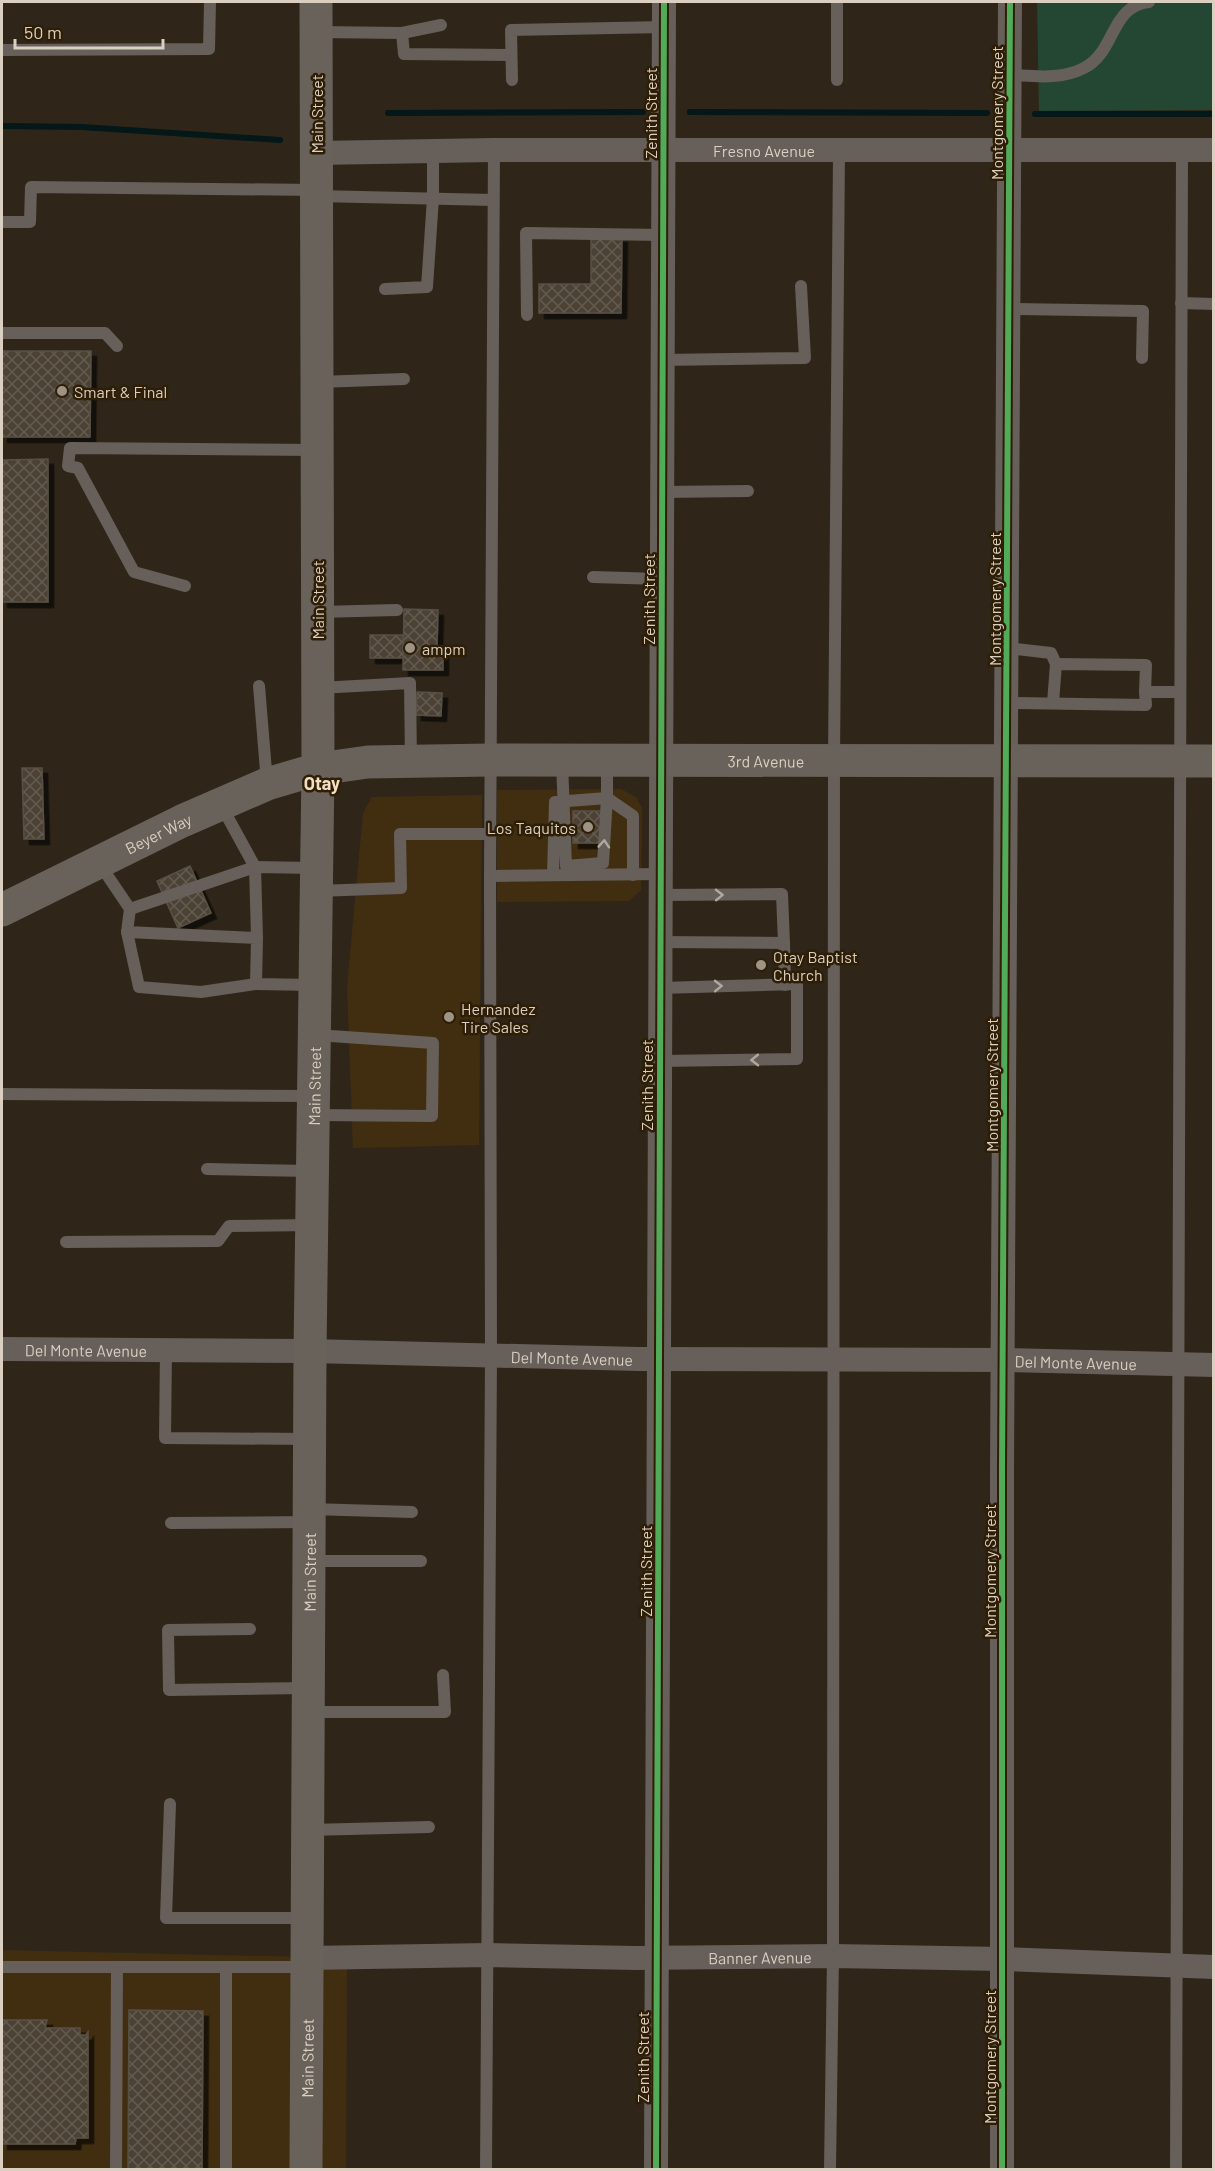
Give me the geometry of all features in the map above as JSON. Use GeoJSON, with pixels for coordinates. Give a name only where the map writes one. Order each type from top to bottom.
{"type":"FeatureCollection","features":[{"type":"Feature","properties":{"kind":"main road","name":"Main Street"},"geometry":{"type":"LineString","coordinates":[[306,2169],[310,1351],[318,769],[316,17]]}},
{"type":"Feature","properties":{"kind":"main road","name":"3rd Avenue"},"geometry":{"type":"LineString","coordinates":[[318,769],[368,762],[491,760],[1214,761]]}},
{"type":"Feature","properties":{"kind":"main road","name":"Beyer Way"},"geometry":{"type":"LineString","coordinates":[[2,910],[221,804],[267,784],[318,769]]}},
{"type":"Feature","properties":{"kind":"street","name":"Zenith Street"},"geometry":{"type":"LineString","coordinates":[[656,2169],[664,2]]}},
{"type":"Feature","properties":{"kind":"street","name":"Montgomery Street"},"geometry":{"type":"LineString","coordinates":[[1002,2169],[1003,1360],[1010,2]]}},
{"type":"Feature","properties":{"kind":"street","name":"Fresno Avenue"},"geometry":{"type":"LineString","coordinates":[[316,153],[494,150],[1214,150]]}},
{"type":"Feature","properties":{"kind":"street","name":"Del Monte Avenue"},"geometry":{"type":"LineString","coordinates":[[2,1349],[310,1351],[659,1359],[1003,1360],[1214,1365]]}},
{"type":"Feature","properties":{"kind":"street","name":"Banner Avenue"},"geometry":{"type":"LineString","coordinates":[[307,1962],[487,1955],[655,1958],[833,1956],[1214,1966]]}},
{"type":"Feature","properties":{"kind":"lane"},"geometry":{"type":"LineString","coordinates":[[2,50],[209,49],[210,2]]}},
{"type":"Feature","properties":{"kind":"lane"},"geometry":{"type":"LineString","coordinates":[[837,2],[837,80]]}},
{"type":"Feature","properties":{"kind":"lane"},"geometry":{"type":"LineString","coordinates":[[1010,75],[1057,77],[1084,68],[1103,53],[1122,15],[1136,3],[1149,2]]}},
{"type":"Feature","properties":{"kind":"lane"},"geometry":{"type":"LineString","coordinates":[[316,17],[402,33],[441,25]]}},
{"type":"Feature","properties":{"kind":"lane"},"geometry":{"type":"LineString","coordinates":[[512,80],[511,30],[664,27]]}},
{"type":"Feature","properties":{"kind":"lane"},"geometry":{"type":"LineString","coordinates":[[402,33],[404,54],[511,55]]}},
{"type":"Feature","properties":{"kind":"lane"},"geometry":{"type":"LineString","coordinates":[[1176,2169],[1182,149]]}},
{"type":"Feature","properties":{"kind":"lane"},"geometry":{"type":"LineString","coordinates":[[486,2169],[494,150]]}},
{"type":"Feature","properties":{"kind":"lane"},"geometry":{"type":"LineString","coordinates":[[385,289],[427,287],[433,198],[433,151]]}},
{"type":"Feature","properties":{"kind":"lane"},"geometry":{"type":"LineString","coordinates":[[830,2169],[833,1956],[834,760],[839,151]]}},
{"type":"Feature","properties":{"kind":"lane"},"geometry":{"type":"LineString","coordinates":[[2,222],[30,222],[31,188],[316,193],[493,200]]}},
{"type":"Feature","properties":{"kind":"lane"},"geometry":{"type":"LineString","coordinates":[[527,315],[526,233],[663,235]]}},
{"type":"Feature","properties":{"kind":"lane"},"geometry":{"type":"LineString","coordinates":[[662,360],[805,358],[801,286]]}},
{"type":"Feature","properties":{"kind":"lane"},"geometry":{"type":"LineString","coordinates":[[1181,303],[1214,304]]}},
{"type":"Feature","properties":{"kind":"lane"},"geometry":{"type":"LineString","coordinates":[[1009,309],[1143,311],[1142,358]]}},
{"type":"Feature","properties":{"kind":"lane"},"geometry":{"type":"LineString","coordinates":[[2,333],[105,333],[117,346]]}},
{"type":"Feature","properties":{"kind":"lane"},"geometry":{"type":"LineString","coordinates":[[316,382],[404,379]]}},
{"type":"Feature","properties":{"kind":"lane"},"geometry":{"type":"LineString","coordinates":[[185,586],[134,572],[78,468],[68,466],[70,448],[317,450]]}},
{"type":"Feature","properties":{"kind":"lane"},"geometry":{"type":"LineString","coordinates":[[662,492],[748,490]]}},
{"type":"Feature","properties":{"kind":"lane"},"geometry":{"type":"LineString","coordinates":[[593,577],[661,579]]}},
{"type":"Feature","properties":{"kind":"lane"},"geometry":{"type":"LineString","coordinates":[[318,612],[397,610]]}},
{"type":"Feature","properties":{"kind":"lane"},"geometry":{"type":"LineString","coordinates":[[1008,648],[1051,653],[1056,664],[1053,704]]}},
{"type":"Feature","properties":{"kind":"lane"},"geometry":{"type":"LineString","coordinates":[[1008,703],[1146,705],[1146,665],[1056,664]]}},
{"type":"Feature","properties":{"kind":"lane"},"geometry":{"type":"LineString","coordinates":[[318,688],[410,683],[411,761]]}},
{"type":"Feature","properties":{"kind":"lane"},"geometry":{"type":"LineString","coordinates":[[259,686],[267,784]]}},
{"type":"Feature","properties":{"kind":"lane"},"geometry":{"type":"LineString","coordinates":[[1145,692],[1180,692]]}},
{"type":"Feature","properties":{"kind":"lane"},"geometry":{"type":"LineString","coordinates":[[562,760],[566,866],[603,863],[607,760]]}},
{"type":"Feature","properties":{"kind":"lane"},"geometry":{"type":"LineString","coordinates":[[553,875],[555,802],[607,798],[633,816],[633,875]]}},
{"type":"Feature","properties":{"kind":"lane"},"geometry":{"type":"LineString","coordinates":[[221,804],[255,867],[256,984]]}},
{"type":"Feature","properties":{"kind":"lane"},"geometry":{"type":"LineString","coordinates":[[130,909],[255,867],[317,880],[401,888],[400,834],[490,834]]}},
{"type":"Feature","properties":{"kind":"lane"},"geometry":{"type":"LineString","coordinates":[[98,862],[130,909],[127,932],[139,987],[201,992],[256,984],[315,985]]}},
{"type":"Feature","properties":{"kind":"lane"},"geometry":{"type":"LineString","coordinates":[[490,876],[633,875],[660,885],[782,894],[785,985]]}},
{"type":"Feature","properties":{"kind":"lane"},"geometry":{"type":"LineString","coordinates":[[127,932],[257,938]]}},
{"type":"Feature","properties":{"kind":"lane"},"geometry":{"type":"LineString","coordinates":[[660,942],[784,943]]}},
{"type":"Feature","properties":{"kind":"lane"},"geometry":{"type":"LineString","coordinates":[[660,988],[797,984],[797,1059],[660,1061]]}},
{"type":"Feature","properties":{"kind":"lane"},"geometry":{"type":"LineString","coordinates":[[2,1094],[314,1106],[432,1116],[433,1043],[315,1035]]}},
{"type":"Feature","properties":{"kind":"lane"},"geometry":{"type":"LineString","coordinates":[[207,1169],[313,1171]]}},
{"type":"Feature","properties":{"kind":"lane"},"geometry":{"type":"LineString","coordinates":[[66,1242],[218,1241],[229,1226],[312,1225]]}},
{"type":"Feature","properties":{"kind":"lane"},"geometry":{"type":"LineString","coordinates":[[165,1350],[165,1438],[310,1438]]}},
{"type":"Feature","properties":{"kind":"lane"},"geometry":{"type":"LineString","coordinates":[[171,1523],[412,1512]]}},
{"type":"Feature","properties":{"kind":"lane"},"geometry":{"type":"LineString","coordinates":[[309,1561],[421,1561]]}},
{"type":"Feature","properties":{"kind":"lane"},"geometry":{"type":"LineString","coordinates":[[250,1629],[168,1630],[169,1690],[445,1713],[443,1675]]}},
{"type":"Feature","properties":{"kind":"lane"},"geometry":{"type":"LineString","coordinates":[[170,1804],[166,1918],[307,1918]]}},
{"type":"Feature","properties":{"kind":"lane"},"geometry":{"type":"LineString","coordinates":[[308,1830],[429,1827]]}},
{"type":"Feature","properties":{"kind":"lane"},"geometry":{"type":"LineString","coordinates":[[2,1967],[226,1967],[307,1962]]}},
{"type":"Feature","properties":{"kind":"lane"},"geometry":{"type":"LineString","coordinates":[[116,2169],[117,1967]]}},
{"type":"Feature","properties":{"kind":"lane"},"geometry":{"type":"LineString","coordinates":[[226,1967],[226,2169]]}},
{"type":"Feature","properties":{"kind":"shaded area"},"geometry":{"type":"Polygon","coordinates":[[[621,789],[636,797],[642,808],[641,890],[629,901],[497,902],[497,790],[621,789]]]}},
{"type":"Feature","properties":{"kind":"shaded area"},"geometry":{"type":"Polygon","coordinates":[[[482,795],[479,1145],[353,1148],[347,987],[363,813],[372,797],[482,795]]]}},
{"type":"Feature","properties":{"kind":"shaded area"},"geometry":{"type":"Polygon","coordinates":[[[2,1950],[347,1958],[346,2169],[2,2170],[2,1950]]]}},
{"type":"Feature","properties":{"kind":"green space"},"geometry":{"type":"Polygon","coordinates":[[[1037,2],[1213,2],[1213,110],[1039,111],[1037,2]]]}},
{"type":"Feature","properties":{"kind":"building"},"geometry":{"type":"Polygon","coordinates":[[[591,237],[622,237],[621,313],[539,313],[539,284],[591,284],[591,237]]]}},
{"type":"Feature","properties":{"kind":"building"},"geometry":{"type":"Polygon","coordinates":[[[2,351],[91,351],[90,437],[2,437],[2,351]]]}},
{"type":"Feature","properties":{"kind":"building"},"geometry":{"type":"Polygon","coordinates":[[[48,459],[48,602],[2,602],[2,460],[48,459]]]}},
{"type":"Feature","properties":{"kind":"building"},"geometry":{"type":"Polygon","coordinates":[[[404,609],[438,610],[437,646],[443,646],[443,670],[403,670],[404,609]]]}},
{"type":"Feature","properties":{"kind":"building"},"geometry":{"type":"Polygon","coordinates":[[[370,635],[403,635],[403,658],[370,658],[370,635]]]}},
{"type":"Feature","properties":{"kind":"building"},"geometry":{"type":"Polygon","coordinates":[[[417,692],[442,693],[441,716],[416,715],[417,692]]]}},
{"type":"Feature","properties":{"kind":"building"},"geometry":{"type":"Polygon","coordinates":[[[22,768],[42,768],[44,839],[24,839],[22,768]]]}},
{"type":"Feature","properties":{"kind":"building","name":"Los Taquitos"},"geometry":{"type":"Polygon","coordinates":[[[573,811],[604,811],[603,843],[573,843],[573,811]]]}},
{"type":"Feature","properties":{"kind":"building"},"geometry":{"type":"Polygon","coordinates":[[[190,866],[211,913],[178,928],[157,881],[190,866]]]}},
{"type":"Feature","properties":{"kind":"building"},"geometry":{"type":"Polygon","coordinates":[[[129,2010],[203,2011],[202,2170],[128,2170],[129,2010]]]}},
{"type":"Feature","properties":{"kind":"building"},"geometry":{"type":"Polygon","coordinates":[[[2,2020],[47,2020],[45,2028],[80,2028],[80,2035],[86,2035],[88,2032],[88,2138],[76,2138],[75,2144],[2,2144],[2,2020]]]}},
{"type":"Feature","properties":{"kind":"waterway"},"geometry":{"type":"LineString","coordinates":[[388,113],[643,112]]}},
{"type":"Feature","properties":{"kind":"waterway"},"geometry":{"type":"LineString","coordinates":[[690,112],[987,113]]}},
{"type":"Feature","properties":{"kind":"waterway"},"geometry":{"type":"LineString","coordinates":[[1035,114],[1214,114]]}},
{"type":"Feature","properties":{"kind":"waterway"},"geometry":{"type":"LineString","coordinates":[[2,126],[82,127],[280,140]]}},
{"type":"Feature","properties":{"kind":"cycle path"},"geometry":{"type":"LineString","coordinates":[[656,2170],[664,2]]}},
{"type":"Feature","properties":{"kind":"cycle path"},"geometry":{"type":"LineString","coordinates":[[1002,2170],[1002,1470],[1010,2]]}},
{"type":"Feature","properties":{"kind":"place","name":"Smart & Final"},"geometry":{"type":"Point","coordinates":[62,391]}},
{"type":"Feature","properties":{"kind":"place","name":"ampm"},"geometry":{"type":"Point","coordinates":[410,648]}},
{"type":"Feature","properties":{"kind":"place","name":"Los Taquitos"},"geometry":{"type":"Point","coordinates":[588,827]}},
{"type":"Feature","properties":{"kind":"place","name":"Otay Baptist Church"},"geometry":{"type":"Point","coordinates":[761,965]}},
{"type":"Feature","properties":{"kind":"place","name":"Hernandez Tire Sales"},"geometry":{"type":"Point","coordinates":[449,1017]}},
{"type":"Feature","properties":{"kind":"district","name":"Otay"},"geometry":{"type":"Point","coordinates":[322,783]}}]}
